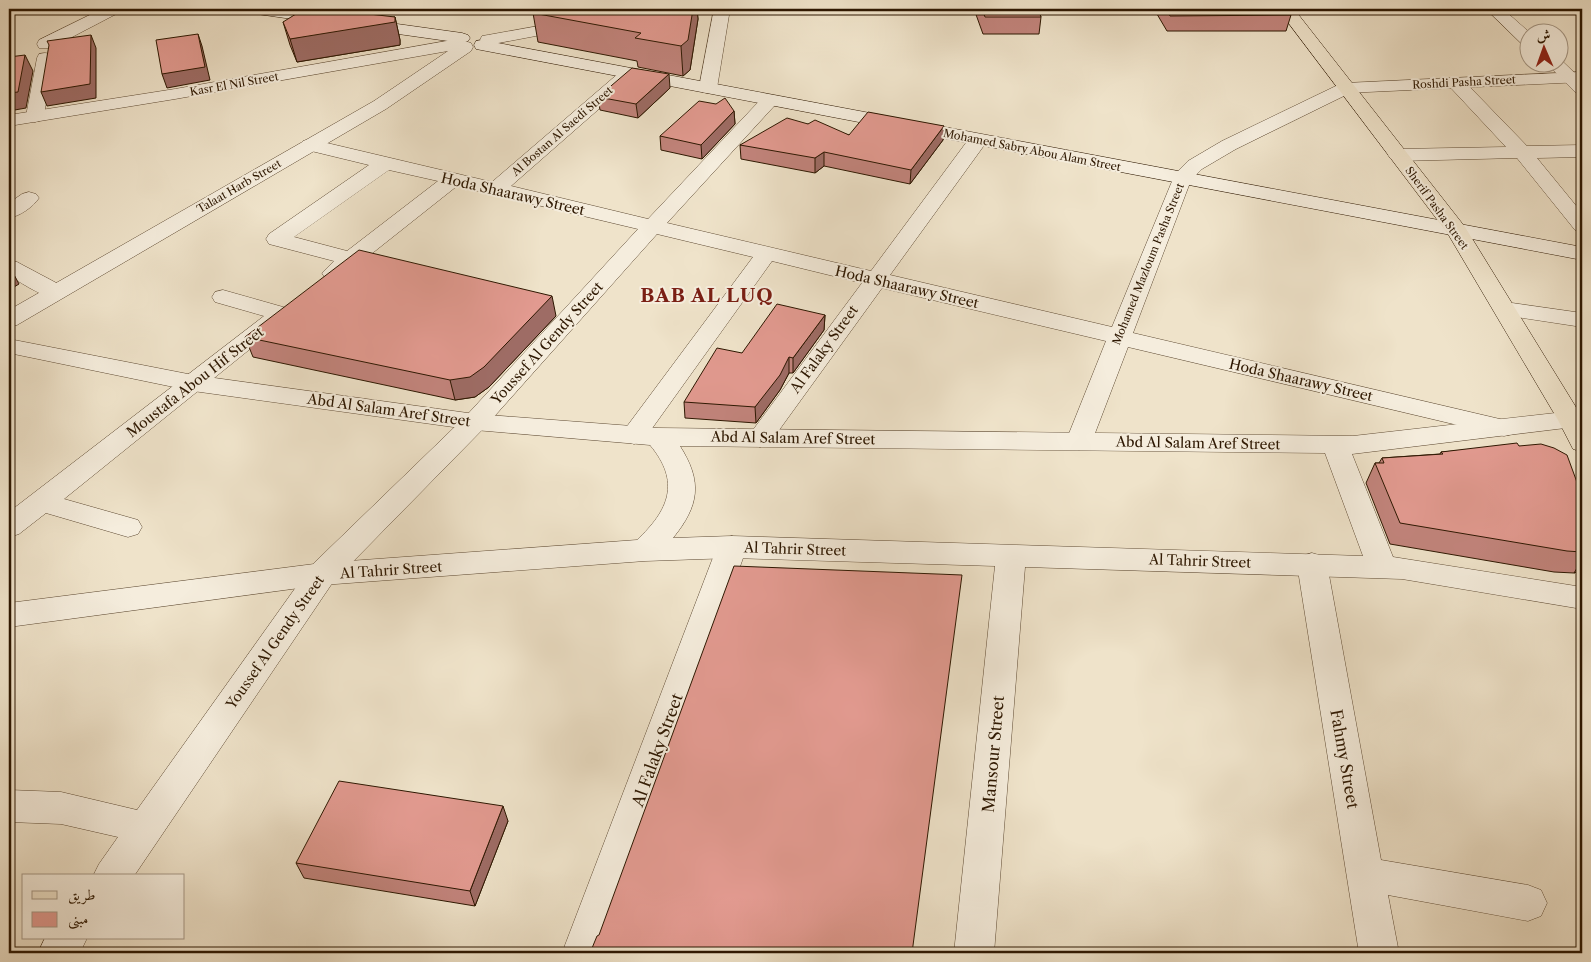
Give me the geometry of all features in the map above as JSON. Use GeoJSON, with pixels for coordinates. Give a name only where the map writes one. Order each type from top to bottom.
{"type":"FeatureCollection","features":[{"type":"Feature","properties":{"kind":"main road","name":"Sherif Pasha Street"},"geometry":{"type":"LineString","coordinates":[[1286,9],[1457,232],[1576,419],[1582,443]]}},
{"type":"Feature","properties":{"kind":"street"},"geometry":{"type":"LineString","coordinates":[[35,116],[45,51],[114,9]]}},
{"type":"Feature","properties":{"kind":"street","name":"Mohamed Sabry Abou Alam Street"},"geometry":{"type":"LineString","coordinates":[[257,9],[473,42],[1457,232],[1582,254]]}},
{"type":"Feature","properties":{"kind":"street"},"geometry":{"type":"LineString","coordinates":[[322,18],[336,9]]}},
{"type":"Feature","properties":{"kind":"street"},"geometry":{"type":"LineString","coordinates":[[708,88],[722,9]]}},
{"type":"Feature","properties":{"kind":"street"},"geometry":{"type":"LineString","coordinates":[[1494,9],[1518,31]]}},
{"type":"Feature","properties":{"kind":"street","name":"Talaat Harb Street"},"geometry":{"type":"LineString","coordinates":[[9,320],[380,105],[473,42],[534,16],[535,22],[538,24],[555,28]]}},
{"type":"Feature","properties":{"kind":"street","name":"Kasr El Nil Street"},"geometry":{"type":"LineString","coordinates":[[9,120],[175,94],[589,23]]}},
{"type":"Feature","properties":{"kind":"street"},"geometry":{"type":"LineString","coordinates":[[1566,72],[1578,81]]}},
{"type":"Feature","properties":{"kind":"street","name":"Al Bostan Al Saedi Street"},"geometry":{"type":"LineString","coordinates":[[495,190],[629,73]]}},
{"type":"Feature","properties":{"kind":"street","name":"Roshdi Pasha Street"},"geometry":{"type":"LineString","coordinates":[[1346,88],[1456,83],[1578,81]]}},
{"type":"Feature","properties":{"kind":"street"},"geometry":{"type":"LineString","coordinates":[[1456,83],[1522,152],[1582,226]]}},
{"type":"Feature","properties":{"kind":"street","name":"Mohamed Mazloum Pasha Street"},"geometry":{"type":"LineString","coordinates":[[1079,441],[1182,178],[1195,165],[1228,145],[1346,88]]}},
{"type":"Feature","properties":{"kind":"street","name":"Youssef Al Gendy Street"},"geometry":{"type":"LineString","coordinates":[[113,874],[322,574],[475,422],[770,100]]}},
{"type":"Feature","properties":{"kind":"street","name":"Al Falaky Street"},"geometry":{"type":"LineString","coordinates":[[760,438],[978,140]]}},
{"type":"Feature","properties":{"kind":"street","name":"Hoda Shaarawy Street"},"geometry":{"type":"LineString","coordinates":[[310,145],[1504,428]]}},
{"type":"Feature","properties":{"kind":"street"},"geometry":{"type":"LineString","coordinates":[[1398,155],[1582,151]]}},
{"type":"Feature","properties":{"kind":"street"},"geometry":{"type":"LineString","coordinates":[[352,259],[277,239],[385,163]]}},
{"type":"Feature","properties":{"kind":"street","name":"Moustafa Abou Hif Street"},"geometry":{"type":"LineString","coordinates":[[9,527],[452,180]]}},
{"type":"Feature","properties":{"kind":"street"},"geometry":{"type":"LineString","coordinates":[[9,212],[29,198]]}},
{"type":"Feature","properties":{"kind":"street"},"geometry":{"type":"LineString","coordinates":[[645,550],[672,521],[679,506],[682,490],[682,475],[677,461],[669,448],[646,436],[766,254]]}},
{"type":"Feature","properties":{"kind":"street"},"geometry":{"type":"LineString","coordinates":[[9,267],[56,292]]}},
{"type":"Feature","properties":{"kind":"street"},"geometry":{"type":"LineString","coordinates":[[223,298],[282,314]]}},
{"type":"Feature","properties":{"kind":"street"},"geometry":{"type":"LineString","coordinates":[[1505,309],[1582,320]]}},
{"type":"Feature","properties":{"kind":"street","name":"Abd Al Salam Aref Street"},"geometry":{"type":"LineString","coordinates":[[9,346],[193,383],[475,422],[646,436],[1335,445],[1380,443],[1576,419]]}},
{"type":"Feature","properties":{"kind":"street"},"geometry":{"type":"LineString","coordinates":[[1335,445],[1382,567]]}},
{"type":"Feature","properties":{"kind":"street"},"geometry":{"type":"LineString","coordinates":[[41,502],[128,527]]}},
{"type":"Feature","properties":{"kind":"street","name":"Al Falaky Street"},"geometry":{"type":"LineString","coordinates":[[582,953],[732,547]]}},
{"type":"Feature","properties":{"kind":"street","name":"Al Tahrir Street"},"geometry":{"type":"LineString","coordinates":[[9,616],[322,574],[645,550],[732,547],[1382,567],[1434,572],[1582,598]]}},
{"type":"Feature","properties":{"kind":"street","name":"Mansour Street"},"geometry":{"type":"LineString","coordinates":[[974,953],[1011,555]]}},
{"type":"Feature","properties":{"kind":"street","name":"Fahmy Street"},"geometry":{"type":"LineString","coordinates":[[1312,564],[1379,953]]}},
{"type":"Feature","properties":{"kind":"street"},"geometry":{"type":"LineString","coordinates":[[9,806],[26,804],[64,807],[146,828]]}},
{"type":"Feature","properties":{"kind":"street"},"geometry":{"type":"LineString","coordinates":[[1365,874],[1528,903]]}},
{"type":"Feature","properties":{"kind":"street"},"geometry":{"type":"LineString","coordinates":[[58,953],[67,940]]}},
{"type":"Feature","properties":{"kind":"building"},"geometry":{"type":"Polygon","coordinates":[[[304,9],[326,9],[395,17],[395,22],[290,39],[283,22],[304,9]]]}},
{"type":"Feature","properties":{"kind":"building"},"geometry":{"type":"Polygon","coordinates":[[[693,9],[688,40],[681,46],[635,38],[641,33],[533,13],[533,10],[693,9]]]}},
{"type":"Feature","properties":{"kind":"building"},"geometry":{"type":"Polygon","coordinates":[[[982,9],[1038,9],[1041,17],[985,17],[982,9]]]}},
{"type":"Feature","properties":{"kind":"building"},"geometry":{"type":"Polygon","coordinates":[[[1166,9],[1286,9],[1291,15],[1170,16],[1166,9]]]}},
{"type":"Feature","properties":{"kind":"building"},"geometry":{"type":"Polygon","coordinates":[[[198,34],[205,67],[162,74],[156,40],[198,34]]]}},
{"type":"Feature","properties":{"kind":"building"},"geometry":{"type":"Polygon","coordinates":[[[91,35],[90,84],[41,92],[49,45],[47,41],[91,35]]]}},
{"type":"Feature","properties":{"kind":"building"},"geometry":{"type":"Polygon","coordinates":[[[25,55],[18,92],[9,93],[9,57],[25,55]]]}},
{"type":"Feature","properties":{"kind":"building"},"geometry":{"type":"Polygon","coordinates":[[[632,68],[669,74],[636,104],[598,97],[632,68]]]}},
{"type":"Feature","properties":{"kind":"building"},"geometry":{"type":"Polygon","coordinates":[[[725,98],[734,111],[701,145],[660,136],[699,101],[716,104],[725,98]]]}},
{"type":"Feature","properties":{"kind":"building"},"geometry":{"type":"Polygon","coordinates":[[[868,112],[944,126],[911,170],[824,152],[815,158],[740,145],[787,118],[808,124],[815,120],[849,135],[868,112]]]}},
{"type":"Feature","properties":{"kind":"building"},"geometry":{"type":"Polygon","coordinates":[[[359,250],[552,296],[484,367],[470,377],[450,380],[245,337],[359,250]]]}},
{"type":"Feature","properties":{"kind":"building"},"geometry":{"type":"Polygon","coordinates":[[[777,304],[825,315],[793,358],[789,357],[780,375],[755,407],[684,402],[717,348],[742,353],[777,304]]]}},
{"type":"Feature","properties":{"kind":"building"},"geometry":{"type":"Polygon","coordinates":[[[1517,443],[1519,446],[1541,444],[1567,455],[1582,496],[1582,552],[1400,523],[1375,463],[1384,463],[1382,458],[1443,454],[1441,452],[1517,443]]]}},
{"type":"Feature","properties":{"kind":"building"},"geometry":{"type":"Polygon","coordinates":[[[734,566],[962,575],[912,953],[590,953],[599,935],[734,566]]]}},
{"type":"Feature","properties":{"kind":"building"},"geometry":{"type":"Polygon","coordinates":[[[339,781],[503,806],[470,891],[296,863],[339,781]]]}},
{"type":"Feature","properties":{"kind":"district","name":"BAB AL LUQ"},"geometry":{"type":"Point","coordinates":[707,295]}}]}
